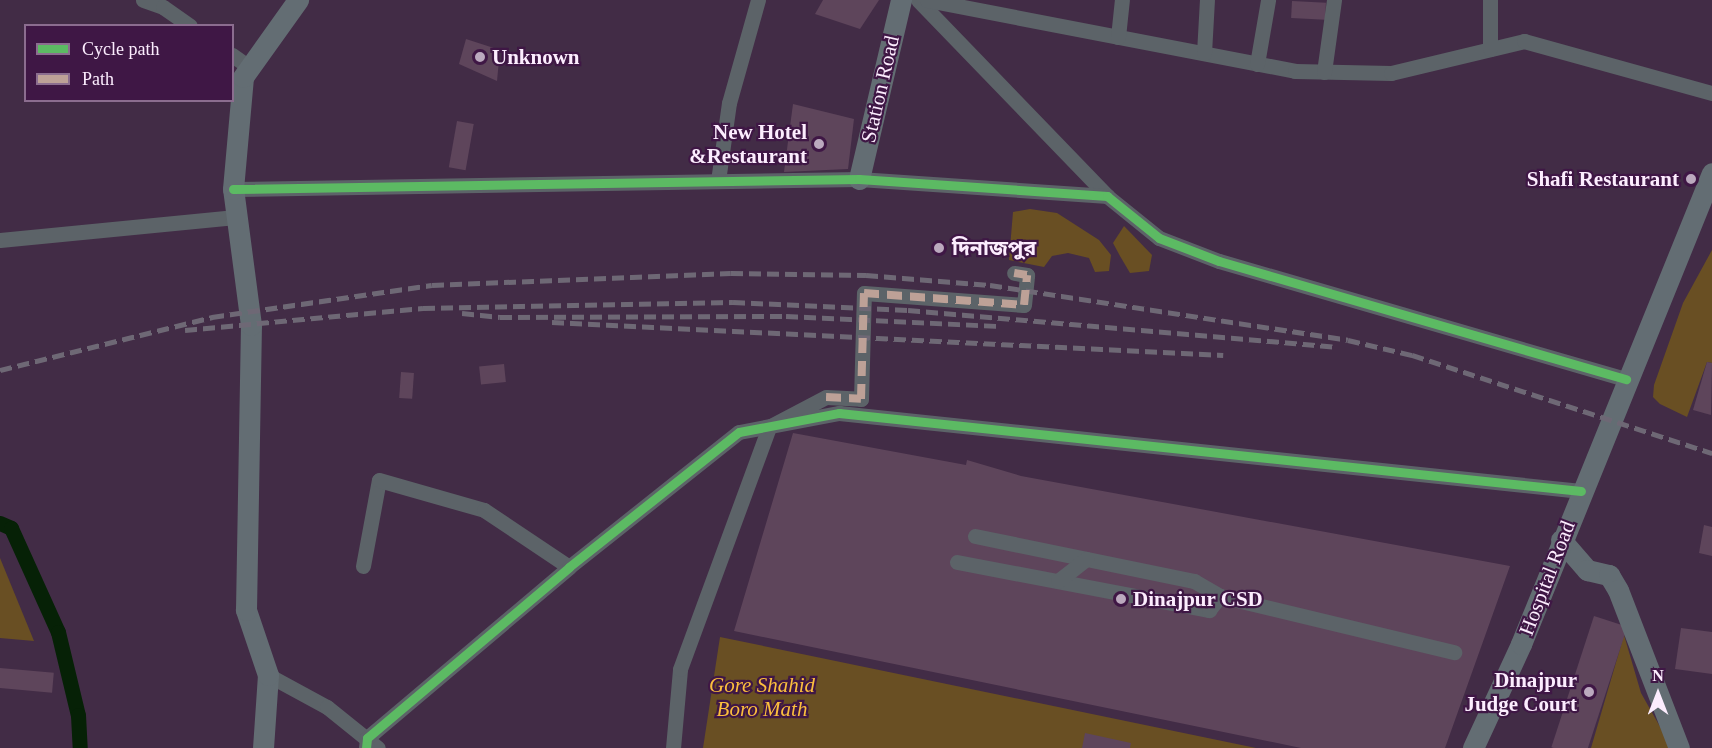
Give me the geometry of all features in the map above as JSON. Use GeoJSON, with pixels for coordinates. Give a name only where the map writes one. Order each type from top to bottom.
{"type":"FeatureCollection","features":[{"type":"Feature","properties":{"kind":"street"},"geometry":{"type":"LineString","coordinates":[[143,0],[163,7],[187,24]]}},
{"type":"Feature","properties":{"kind":"street"},"geometry":{"type":"LineString","coordinates":[[263,748],[268,675],[246,610],[251,325],[233,217],[232,189],[243,77],[241,61],[298,0]]}},
{"type":"Feature","properties":{"kind":"street"},"geometry":{"type":"LineString","coordinates":[[718,181],[729,103],[758,0]]}},
{"type":"Feature","properties":{"kind":"street","name":"Station Road"},"geometry":{"type":"LineString","coordinates":[[859,179],[902,0]]}},
{"type":"Feature","properties":{"kind":"street"},"geometry":{"type":"LineString","coordinates":[[918,0],[1107,196],[1159,238],[1219,261],[1626,379]]}},
{"type":"Feature","properties":{"kind":"street"},"geometry":{"type":"LineString","coordinates":[[927,0],[1257,64],[1324,72],[1391,73],[1524,41],[1712,93]]}},
{"type":"Feature","properties":{"kind":"street"},"geometry":{"type":"LineString","coordinates":[[1118,37],[1122,0]]}},
{"type":"Feature","properties":{"kind":"street"},"geometry":{"type":"LineString","coordinates":[[1204,53],[1207,0]]}},
{"type":"Feature","properties":{"kind":"street"},"geometry":{"type":"LineString","coordinates":[[1257,64],[1268,0]]}},
{"type":"Feature","properties":{"kind":"street"},"geometry":{"type":"LineString","coordinates":[[1324,72],[1334,0]]}},
{"type":"Feature","properties":{"kind":"street"},"geometry":{"type":"LineString","coordinates":[[1490,0],[1490,49]]}},
{"type":"Feature","properties":{"kind":"street","name":"Hospital Road"},"geometry":{"type":"LineString","coordinates":[[1473,748],[1626,379],[1708,198],[1712,173]]}},
{"type":"Feature","properties":{"kind":"street"},"geometry":{"type":"LineString","coordinates":[[232,189],[859,179],[1107,196]]}},
{"type":"Feature","properties":{"kind":"street"},"geometry":{"type":"LineString","coordinates":[[0,240],[233,217]]}},
{"type":"Feature","properties":{"kind":"street"},"geometry":{"type":"LineString","coordinates":[[673,748],[680,669],[769,427],[826,397],[861,399],[864,293],[1024,305],[1028,275],[1014,273]]}},
{"type":"Feature","properties":{"kind":"street"},"geometry":{"type":"LineString","coordinates":[[268,675],[327,707],[370,745],[569,567],[740,432],[840,413],[1581,491]]}},
{"type":"Feature","properties":{"kind":"street"},"geometry":{"type":"LineString","coordinates":[[363,566],[379,480],[484,510],[569,567]]}},
{"type":"Feature","properties":{"kind":"street"},"geometry":{"type":"LineString","coordinates":[[975,536],[1194,581],[1220,596],[1454,652]]}},
{"type":"Feature","properties":{"kind":"street"},"geometry":{"type":"LineString","coordinates":[[1561,540],[1587,570],[1609,575],[1618,590],[1679,748]]}},
{"type":"Feature","properties":{"kind":"street"},"geometry":{"type":"LineString","coordinates":[[1058,581],[1086,559]]}},
{"type":"Feature","properties":{"kind":"street"},"geometry":{"type":"LineString","coordinates":[[957,562],[1209,610],[1220,596]]}},
{"type":"Feature","properties":{"kind":"green space"},"geometry":{"type":"Polygon","coordinates":[[[1030,209],[1057,213],[1099,240],[1111,255],[1109,271],[1095,272],[1089,258],[1068,253],[1052,256],[1044,267],[1009,260],[1013,212],[1030,209]]]}},
{"type":"Feature","properties":{"kind":"green space"},"geometry":{"type":"Polygon","coordinates":[[[1124,226],[1152,255],[1149,271],[1130,273],[1120,256],[1113,243],[1124,226]]]}},
{"type":"Feature","properties":{"kind":"green space"},"geometry":{"type":"Polygon","coordinates":[[[1712,250],[1712,363],[1707,362],[1687,417],[1660,404],[1653,397],[1654,385],[1683,303],[1712,250]]]}},
{"type":"Feature","properties":{"kind":"green space"},"geometry":{"type":"Polygon","coordinates":[[[0,558],[34,641],[0,638],[0,558]]]}},
{"type":"Feature","properties":{"kind":"green space"},"geometry":{"type":"Polygon","coordinates":[[[1624,635],[1641,693],[1672,748],[1591,748],[1624,635]]]}},
{"type":"Feature","properties":{"kind":"green space","name":"Gore Shahid Boro Math"},"geometry":{"type":"Polygon","coordinates":[[[720,637],[1256,748],[703,748],[720,637]]]}},
{"type":"Feature","properties":{"kind":"building"},"geometry":{"type":"Polygon","coordinates":[[[823,0],[879,0],[860,29],[815,14],[823,0]]]}},
{"type":"Feature","properties":{"kind":"building"},"geometry":{"type":"Polygon","coordinates":[[[1292,1],[1326,3],[1325,20],[1291,18],[1292,1]]]}},
{"type":"Feature","properties":{"kind":"building","name":"Unknown"},"geometry":{"type":"Polygon","coordinates":[[[466,39],[500,50],[497,81],[459,64],[466,39]]]}},
{"type":"Feature","properties":{"kind":"building","name":"New Hotel &Restaurant"},"geometry":{"type":"Polygon","coordinates":[[[793,104],[854,119],[848,169],[784,172],[793,104]]]}},
{"type":"Feature","properties":{"kind":"building"},"geometry":{"type":"Polygon","coordinates":[[[457,121],[474,124],[466,170],[449,167],[457,121]]]}},
{"type":"Feature","properties":{"kind":"building"},"geometry":{"type":"Polygon","coordinates":[[[1707,362],[1712,363],[1711,415],[1693,410],[1707,362]]]}},
{"type":"Feature","properties":{"kind":"building"},"geometry":{"type":"Polygon","coordinates":[[[504,364],[506,382],[481,385],[479,367],[504,364]]]}},
{"type":"Feature","properties":{"kind":"building"},"geometry":{"type":"Polygon","coordinates":[[[401,372],[414,373],[412,399],[399,398],[401,372]]]}},
{"type":"Feature","properties":{"kind":"building","name":"Dinajpur CSD"},"geometry":{"type":"Polygon","coordinates":[[[793,433],[966,465],[967,460],[1021,476],[1510,566],[1445,748],[1301,748],[734,631],[793,433]]]}},
{"type":"Feature","properties":{"kind":"building"},"geometry":{"type":"Polygon","coordinates":[[[1704,525],[1712,527],[1712,556],[1699,553],[1704,525]]]}},
{"type":"Feature","properties":{"kind":"building","name":"Dinajpur Judge Court"},"geometry":{"type":"Polygon","coordinates":[[[1594,616],[1627,627],[1588,748],[1551,747],[1594,616]]]}},
{"type":"Feature","properties":{"kind":"building"},"geometry":{"type":"Polygon","coordinates":[[[1681,628],[1712,632],[1712,674],[1675,669],[1681,628]]]}},
{"type":"Feature","properties":{"kind":"building"},"geometry":{"type":"Polygon","coordinates":[[[0,668],[54,673],[52,693],[0,688],[0,668]]]}},
{"type":"Feature","properties":{"kind":"building"},"geometry":{"type":"Polygon","coordinates":[[[1085,733],[1131,743],[1130,748],[1082,748],[1085,733]]]}},
{"type":"Feature","properties":{"kind":"waterway"},"geometry":{"type":"LineString","coordinates":[[0,523],[11,528],[58,632],[78,715],[80,748]]}},
{"type":"Feature","properties":{"kind":"railway"},"geometry":{"type":"LineString","coordinates":[[0,370],[212,317],[432,285],[731,273],[866,275],[990,285],[1348,340],[1412,355],[1712,453]]}},
{"type":"Feature","properties":{"kind":"railway"},"geometry":{"type":"LineString","coordinates":[[185,330],[423,308],[733,302],[908,310],[1332,346]]}},
{"type":"Feature","properties":{"kind":"railway"},"geometry":{"type":"LineString","coordinates":[[462,313],[500,317],[786,316],[1001,326]]}},
{"type":"Feature","properties":{"kind":"railway"},"geometry":{"type":"LineString","coordinates":[[552,322],[1223,355]]}},
{"type":"Feature","properties":{"kind":"marked path"},"geometry":{"type":"LineString","coordinates":[[826,397],[861,399],[864,293],[1024,305],[1027,275],[1014,273]]}},
{"type":"Feature","properties":{"kind":"cycle path"},"geometry":{"type":"LineString","coordinates":[[233,189],[859,179],[1107,196],[1159,238],[1219,261],[1626,379]]}},
{"type":"Feature","properties":{"kind":"cycle path"},"geometry":{"type":"LineString","coordinates":[[366,748],[367,738],[569,567],[739,432],[839,413],[1581,491]]}},
{"type":"Feature","properties":{"kind":"place","name":"Unknown"},"geometry":{"type":"Point","coordinates":[480,57]}},
{"type":"Feature","properties":{"kind":"place","name":"New Hotel &Restaurant"},"geometry":{"type":"Point","coordinates":[819,144]}},
{"type":"Feature","properties":{"kind":"place","name":"Shafi Restaurant"},"geometry":{"type":"Point","coordinates":[1691,179]}},
{"type":"Feature","properties":{"kind":"place","name":"দিনাজপুর"},"geometry":{"type":"Point","coordinates":[939,248]}},
{"type":"Feature","properties":{"kind":"place","name":"Dinajpur CSD"},"geometry":{"type":"Point","coordinates":[1121,599]}},
{"type":"Feature","properties":{"kind":"place","name":"Dinajpur Judge Court"},"geometry":{"type":"Point","coordinates":[1589,692]}}]}
